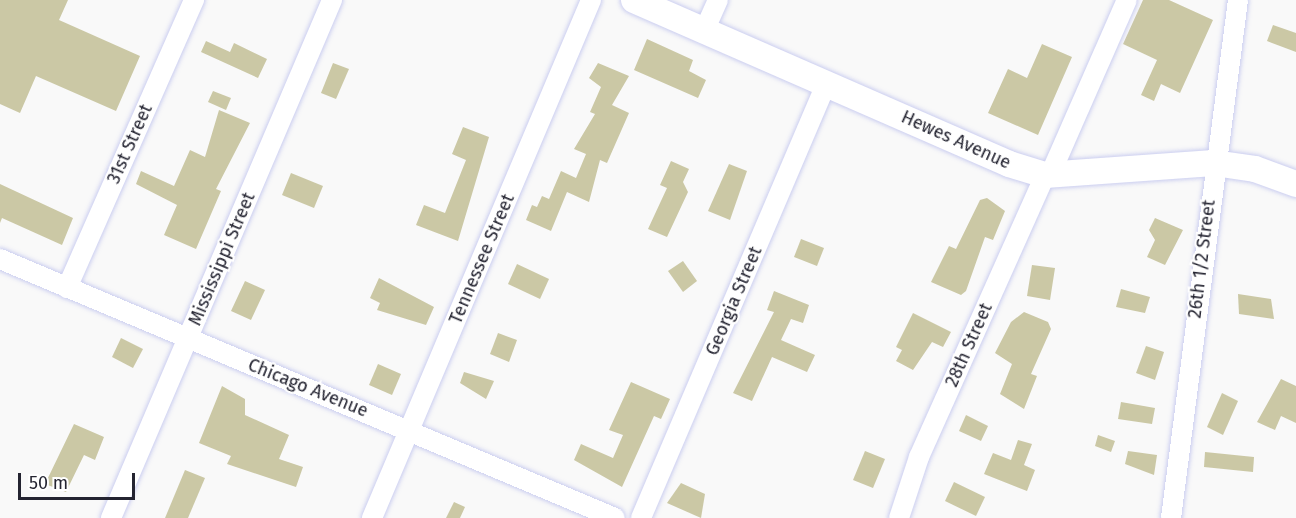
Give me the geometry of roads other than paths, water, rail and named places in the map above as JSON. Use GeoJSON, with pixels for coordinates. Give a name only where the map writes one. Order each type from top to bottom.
{"type":"FeatureCollection","features":[{"type":"Feature","properties":{"kind":"main road","name":"Hewes Avenue"},"geometry":{"type":"LineString","coordinates":[[634,0],[705,29],[826,84],[1047,175],[1214,163],[1255,169],[1296,184]]}},
{"type":"Feature","properties":{"kind":"street","name":"31st Street"},"geometry":{"type":"LineString","coordinates":[[67,288],[194,0]]}},
{"type":"Feature","properties":{"kind":"street","name":"Mississippi Street"},"geometry":{"type":"LineString","coordinates":[[111,518],[332,0]]}},
{"type":"Feature","properties":{"kind":"street","name":"Tennessee Street"},"geometry":{"type":"LineString","coordinates":[[372,518],[591,0]]}},
{"type":"Feature","properties":{"kind":"street"},"geometry":{"type":"LineString","coordinates":[[705,29],[718,0]]}},
{"type":"Feature","properties":{"kind":"street","name":"28th Street"},"geometry":{"type":"LineString","coordinates":[[900,518],[919,457],[1127,0]]}},
{"type":"Feature","properties":{"kind":"street","name":"26th 1/2 Street"},"geometry":{"type":"LineString","coordinates":[[1171,518],[1214,163],[1238,0]]}},
{"type":"Feature","properties":{"kind":"street","name":"Georgia Street"},"geometry":{"type":"LineString","coordinates":[[641,518],[826,84]]}},
{"type":"Feature","properties":{"kind":"street","name":"Chicago Avenue"},"geometry":{"type":"LineString","coordinates":[[0,259],[188,340],[411,430],[615,518]]}}]}
